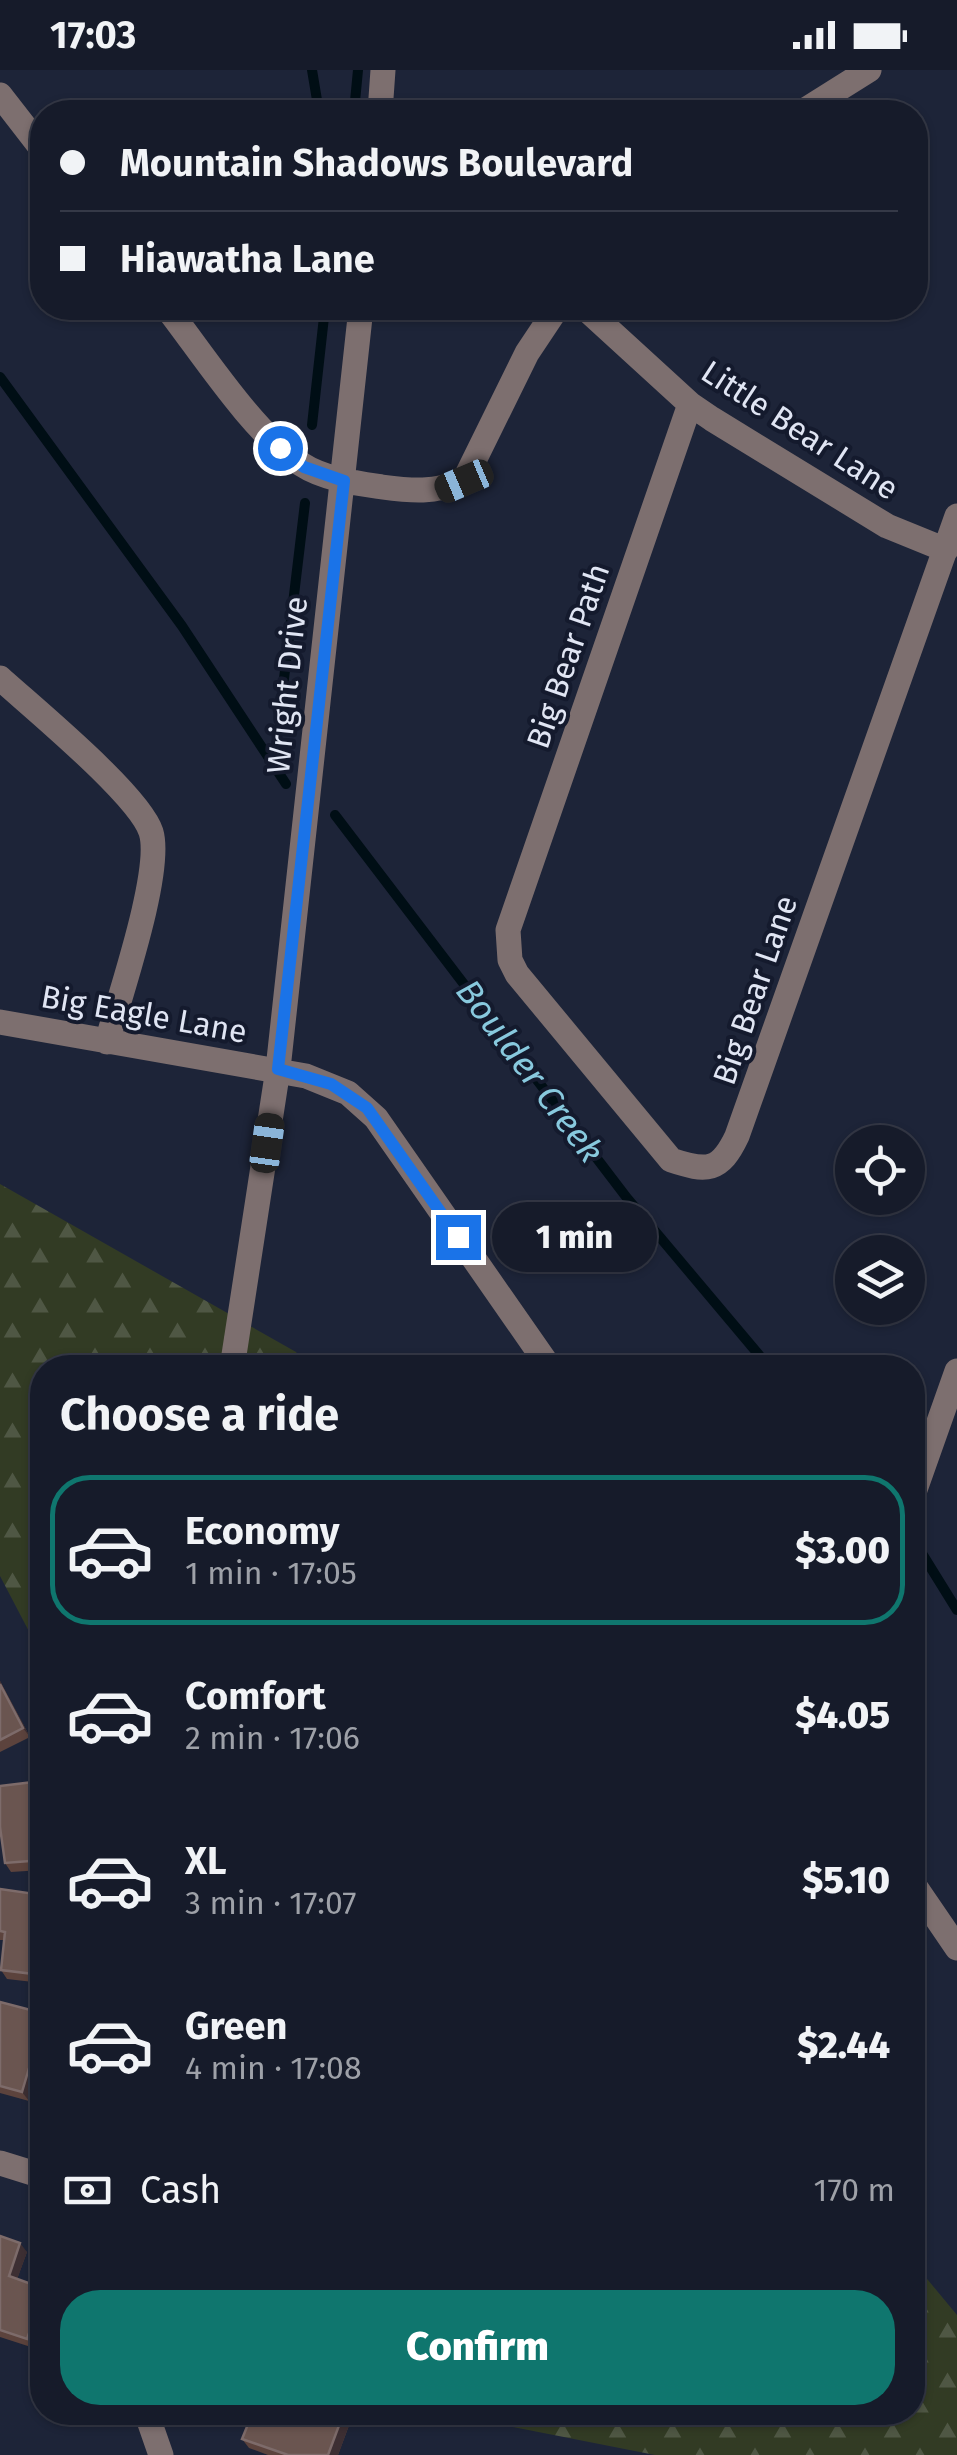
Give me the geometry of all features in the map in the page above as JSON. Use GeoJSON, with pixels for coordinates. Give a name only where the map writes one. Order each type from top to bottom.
{"type":"FeatureCollection","features":[{"type":"Feature","properties":{"kind":"street"},"geometry":{"type":"LineString","coordinates":[[381,100],[383,70]]}},
{"type":"Feature","properties":{"kind":"street"},"geometry":{"type":"LineString","coordinates":[[821,100],[868,70]]}},
{"type":"Feature","properties":{"kind":"street"},"geometry":{"type":"LineString","coordinates":[[0,95],[30,134]]}},
{"type":"Feature","properties":{"kind":"street"},"geometry":{"type":"LineString","coordinates":[[177,320],[280,448],[304,467],[344,481],[425,492],[464,481],[527,353],[549,320]]}},
{"type":"Feature","properties":{"kind":"street","name":"Wright Drive"},"geometry":{"type":"LineString","coordinates":[[234,1355],[278,1069],[360,320]]}},
{"type":"Feature","properties":{"kind":"street","name":"Little Bear Lane"},"geometry":{"type":"LineString","coordinates":[[598,320],[690,404],[887,526],[946,550]]}},
{"type":"Feature","properties":{"kind":"street","name":"Big Bear Path"},"geometry":{"type":"LineString","coordinates":[[508,930],[690,404]]}},
{"type":"Feature","properties":{"kind":"street","name":"Big Bear Lane"},"geometry":{"type":"LineString","coordinates":[[508,930],[510,960],[516,974],[662,1150],[672,1160],[689,1166],[716,1166],[738,1136],[957,516]]}},
{"type":"Feature","properties":{"kind":"street"},"geometry":{"type":"LineString","coordinates":[[0,678],[121,790],[151,832],[153,870],[107,1042]]}},
{"type":"Feature","properties":{"kind":"street","name":"Big Eagle Lane"},"geometry":{"type":"LineString","coordinates":[[0,1022],[278,1069],[331,1084],[367,1108],[541,1355]]}},
{"type":"Feature","properties":{"kind":"street"},"geometry":{"type":"LineString","coordinates":[[925,1461],[957,1371]]}},
{"type":"Feature","properties":{"kind":"street"},"geometry":{"type":"LineString","coordinates":[[925,1901],[957,1948]]}},
{"type":"Feature","properties":{"kind":"street"},"geometry":{"type":"LineString","coordinates":[[0,2163],[30,2172]]}},
{"type":"Feature","properties":{"kind":"street"},"geometry":{"type":"LineString","coordinates":[[151,2425],[161,2455]]}},
{"type":"Feature","properties":{"kind":"green space"},"geometry":{"type":"Polygon","coordinates":[[[0,1184],[298,1355],[30,1355],[30,1633],[0,1576],[0,1184]]]}},
{"type":"Feature","properties":{"kind":"green space"},"geometry":{"type":"Polygon","coordinates":[[[925,2276],[957,2315],[957,2455],[655,2455],[503,2425],[925,2425],[925,2276]]]}},
{"type":"Feature","properties":{"kind":"building"},"geometry":{"type":"Polygon","coordinates":[[[0,1684],[23,1728],[0,1740],[0,1684]]]}},
{"type":"Feature","properties":{"kind":"building"},"geometry":{"type":"Polygon","coordinates":[[[30,1782],[30,1861],[5,1863],[0,1786],[30,1782]]]}},
{"type":"Feature","properties":{"kind":"building"},"geometry":{"type":"Polygon","coordinates":[[[0,1889],[30,1893],[30,1974],[1,1970],[5,1932],[0,1931],[0,1889]]]}},
{"type":"Feature","properties":{"kind":"building"},"geometry":{"type":"Polygon","coordinates":[[[0,2002],[30,2010],[30,2065],[22,2092],[0,2086],[0,2002]]]}},
{"type":"Feature","properties":{"kind":"building"},"geometry":{"type":"Polygon","coordinates":[[[0,2236],[20,2243],[9,2276],[30,2284],[30,2330],[27,2339],[0,2330],[0,2236]]]}},
{"type":"Feature","properties":{"kind":"building"},"geometry":{"type":"Polygon","coordinates":[[[248,2425],[339,2425],[328,2455],[288,2455],[242,2439],[248,2425]]]}},
{"type":"Feature","properties":{"kind":"waterway"},"geometry":{"type":"LineString","coordinates":[[312,70],[317,100]]}},
{"type":"Feature","properties":{"kind":"waterway"},"geometry":{"type":"LineString","coordinates":[[355,100],[358,70]]}},
{"type":"Feature","properties":{"kind":"waterway"},"geometry":{"type":"LineString","coordinates":[[312,425],[324,320]]}},
{"type":"Feature","properties":{"kind":"waterway","name":"Boulder Creek"},"geometry":{"type":"LineString","coordinates":[[0,377],[182,626],[286,784]]}},
{"type":"Feature","properties":{"kind":"waterway"},"geometry":{"type":"LineString","coordinates":[[283,687],[305,503]]}},
{"type":"Feature","properties":{"kind":"waterway","name":"Boulder Creek"},"geometry":{"type":"LineString","coordinates":[[335,815],[627,1198],[759,1355]]}},
{"type":"Feature","properties":{"kind":"waterway","name":"Boulder Creek"},"geometry":{"type":"LineString","coordinates":[[925,1558],[957,1610]]}},
{"type":"Feature","properties":{"kind":"route"},"geometry":{"type":"LineString","coordinates":[[280,448],[304,467],[344,481],[278,1069],[331,1084],[367,1108],[458,1237]]}}]}
